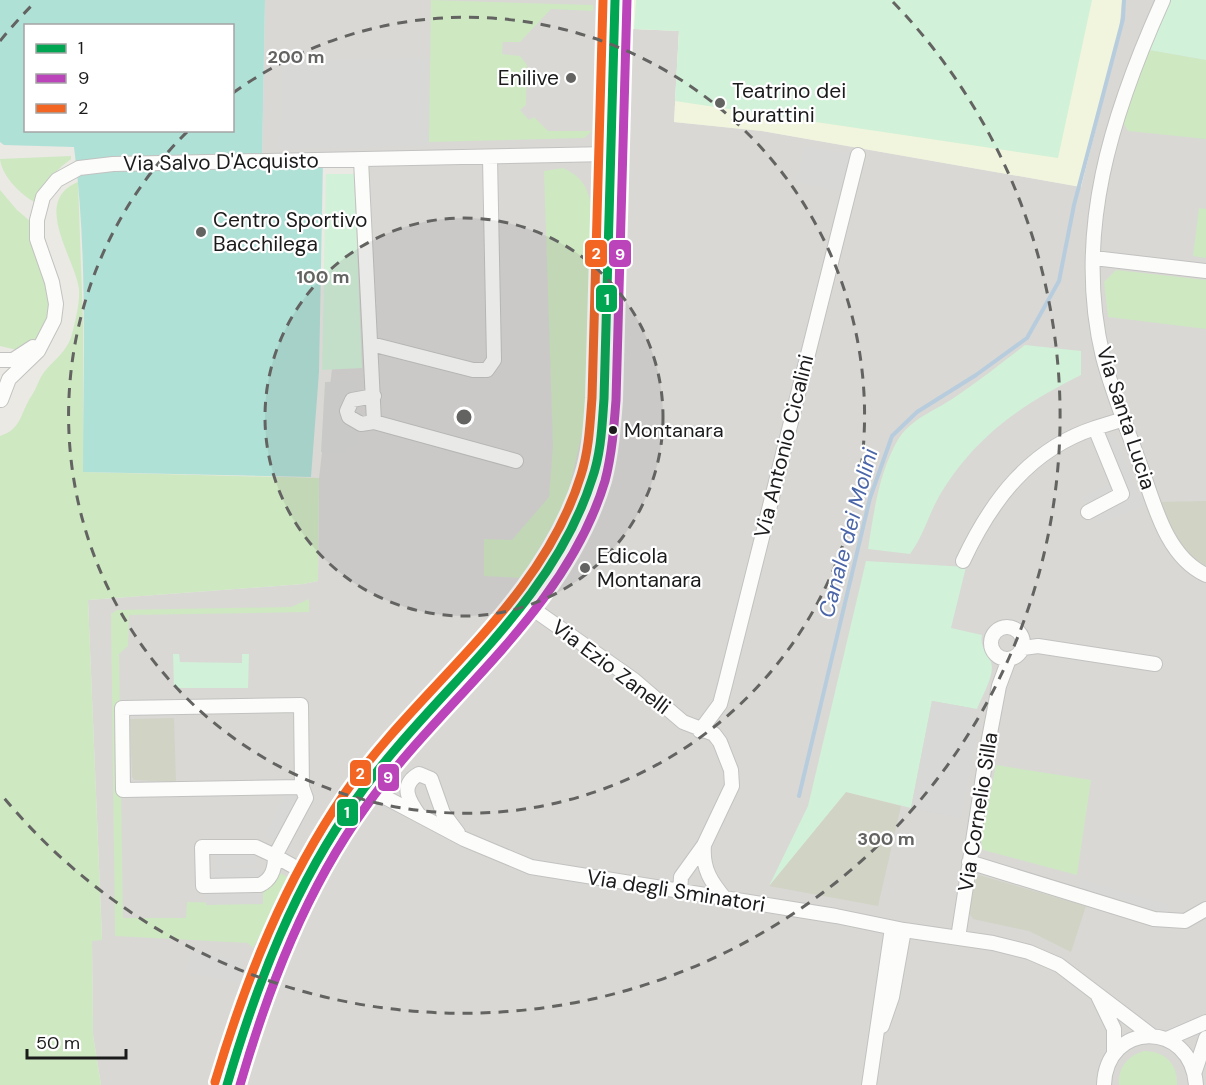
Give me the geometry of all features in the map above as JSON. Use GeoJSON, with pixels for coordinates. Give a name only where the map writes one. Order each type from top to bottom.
{"type":"FeatureCollection","features":[{"type":"Feature","properties":{"kind":"main road"},"geometry":{"type":"LineString","coordinates":[[227,1085],[250,1005],[267,960],[284,919],[309,875],[364,786],[523,602],[554,560],[573,529],[590,488],[598,457],[604,399],[610,154]]}},
{"type":"Feature","properties":{"kind":"street"},"geometry":{"type":"LineString","coordinates":[[610,154],[615,0]]}},
{"type":"Feature","properties":{"kind":"street","name":"Via Santa Lucia"},"geometry":{"type":"LineString","coordinates":[[1163,0],[1139,53],[1102,168],[1094,229],[1093,289],[1104,358],[1155,507],[1174,548],[1183,560],[1206,575]]}},
{"type":"Feature","properties":{"kind":"street","name":"Via Salvo D'Acquisto"},"geometry":{"type":"LineString","coordinates":[[1,401],[9,379],[38,351],[54,320],[56,304],[49,272],[37,239],[37,220],[43,197],[57,180],[79,168],[113,164],[610,154]]}},
{"type":"Feature","properties":{"kind":"street","name":"Via Antonio Cicalini"},"geometry":{"type":"LineString","coordinates":[[700,731],[720,704],[723,694],[858,155]]}},
{"type":"Feature","properties":{"kind":"street"},"geometry":{"type":"LineString","coordinates":[[371,344],[473,370],[487,370],[494,360],[490,158]]}},
{"type":"Feature","properties":{"kind":"street"},"geometry":{"type":"LineString","coordinates":[[361,160],[374,422]]}},
{"type":"Feature","properties":{"kind":"street"},"geometry":{"type":"LineString","coordinates":[[1094,258],[1206,271]]}},
{"type":"Feature","properties":{"kind":"street"},"geometry":{"type":"LineString","coordinates":[[0,360],[22,355],[45,338]]}},
{"type":"Feature","properties":{"kind":"street"},"geometry":{"type":"LineString","coordinates":[[0,374],[3,389],[1,401]]}},
{"type":"Feature","properties":{"kind":"street"},"geometry":{"type":"LineString","coordinates":[[374,396],[352,400],[347,411],[354,422],[374,422],[516,461]]}},
{"type":"Feature","properties":{"kind":"street"},"geometry":{"type":"LineString","coordinates":[[963,561],[980,528],[1011,482],[1055,445],[1095,428],[1124,419]]}},
{"type":"Feature","properties":{"kind":"street"},"geometry":{"type":"LineString","coordinates":[[1088,512],[1122,494],[1095,428]]}},
{"type":"Feature","properties":{"kind":"street","name":"Via Ezio Zanelli"},"geometry":{"type":"LineString","coordinates":[[523,602],[634,680],[683,722],[700,731],[713,748],[727,759],[732,786],[704,844]]}},
{"type":"Feature","properties":{"kind":"street","name":"Via Cornelio Silla"},"geometry":{"type":"LineString","coordinates":[[958,938],[1003,658],[990,644],[997,630],[1012,628],[1023,643],[1155,664]]}},
{"type":"Feature","properties":{"kind":"street"},"geometry":{"type":"LineString","coordinates":[[1003,658],[1018,656],[1023,643]]}},
{"type":"Feature","properties":{"kind":"street"},"geometry":{"type":"LineString","coordinates":[[302,787],[123,790],[122,708],[301,705],[302,787],[306,798],[275,856],[272,875],[268,881],[260,885],[203,886],[202,847],[256,847],[275,856],[309,875]]}},
{"type":"Feature","properties":{"kind":"street","name":"Via degli Sminatori"},"geometry":{"type":"LineString","coordinates":[[420,815],[408,796],[407,789],[412,778],[419,774],[431,779],[443,813],[464,839]]}},
{"type":"Feature","properties":{"kind":"street","name":"Via degli Sminatori"},"geometry":{"type":"LineString","coordinates":[[364,786],[464,839],[531,867],[836,916],[1029,952],[1059,965],[1151,1035]]}},
{"type":"Feature","properties":{"kind":"street"},"geometry":{"type":"LineString","coordinates":[[680,891],[681,877],[704,844]]}},
{"type":"Feature","properties":{"kind":"street"},"geometry":{"type":"LineString","coordinates":[[704,844],[703,856],[708,876],[726,900]]}},
{"type":"Feature","properties":{"kind":"street"},"geometry":{"type":"LineString","coordinates":[[969,862],[1154,919],[1185,921],[1206,909]]}},
{"type":"Feature","properties":{"kind":"street"},"geometry":{"type":"LineString","coordinates":[[869,1085],[898,929]]}},
{"type":"Feature","properties":{"kind":"street"},"geometry":{"type":"LineString","coordinates":[[1095,1085],[1104,1079],[1114,1053],[1114,1029],[1096,991]]}},
{"type":"Feature","properties":{"kind":"street"},"geometry":{"type":"LineString","coordinates":[[1167,1039],[1206,1022]]}},
{"type":"Feature","properties":{"kind":"street"},"geometry":{"type":"LineString","coordinates":[[1114,1053],[1137,1037],[1151,1035],[1167,1039],[1180,1046],[1190,1058],[1196,1078]]}},
{"type":"Feature","properties":{"kind":"street"},"geometry":{"type":"LineString","coordinates":[[1196,1078],[1206,1038]]}},
{"type":"Feature","properties":{"kind":"shaded area","name":"Centro Sportivo Bacchilega"},"geometry":{"type":"Polygon","coordinates":[[[0,0],[265,0],[262,160],[323,159],[319,372],[311,477],[83,472],[83,269],[74,147],[4,145],[0,142],[0,0]]]}},
{"type":"Feature","properties":{"kind":"shaded area"},"geometry":{"type":"Polygon","coordinates":[[[265,0],[616,0],[634,29],[679,30],[674,122],[762,131],[1081,187],[1118,41],[1122,0],[1206,0],[1206,1085],[101,1085],[93,1035],[92,940],[102,939],[88,600],[318,581],[319,478],[357,159],[262,160],[265,0]]]}},
{"type":"Feature","properties":{"kind":"shaded area"},"geometry":{"type":"Polygon","coordinates":[[[616,0],[1122,0],[1118,41],[1081,187],[762,131],[674,122],[679,31],[634,29],[613,44],[616,0]]]}},
{"type":"Feature","properties":{"kind":"shaded area"},"geometry":{"type":"Polygon","coordinates":[[[636,0],[1092,0],[1058,158],[675,101],[679,31],[634,29],[636,0]]]}},
{"type":"Feature","properties":{"kind":"shaded area"},"geometry":{"type":"Polygon","coordinates":[[[1169,0],[1206,0],[1206,60],[1149,50],[1169,0]]]}},
{"type":"Feature","properties":{"kind":"shaded area"},"geometry":{"type":"Polygon","coordinates":[[[428,58],[429,146],[279,149],[282,61],[428,58]]]}},
{"type":"Feature","properties":{"kind":"shaded area"},"geometry":{"type":"Polygon","coordinates":[[[804,146],[858,155],[847,193],[796,182],[804,146]]]}},
{"type":"Feature","properties":{"kind":"shaded area"},"geometry":{"type":"Polygon","coordinates":[[[326,174],[354,174],[362,368],[322,370],[326,174]]]}},
{"type":"Feature","properties":{"kind":"shaded area"},"geometry":{"type":"Polygon","coordinates":[[[1025,345],[1081,351],[1081,375],[1020,410],[985,438],[941,493],[910,554],[868,549],[882,478],[899,438],[911,424],[984,377],[1025,345]]]}},
{"type":"Feature","properties":{"kind":"shaded area"},"geometry":{"type":"Polygon","coordinates":[[[357,381],[356,391],[343,398],[339,413],[345,427],[358,432],[358,447],[345,447],[344,453],[321,452],[325,382],[357,381]]]}},
{"type":"Feature","properties":{"kind":"shaded area"},"geometry":{"type":"Polygon","coordinates":[[[1114,434],[1144,506],[1099,523],[1082,498],[1120,478],[1104,439],[1114,434]]]}},
{"type":"Feature","properties":{"kind":"shaded area"},"geometry":{"type":"Polygon","coordinates":[[[1206,501],[1206,566],[1191,556],[1179,542],[1158,502],[1206,501]]]}},
{"type":"Feature","properties":{"kind":"shaded area"},"geometry":{"type":"Polygon","coordinates":[[[866,561],[966,567],[951,628],[982,635],[982,644],[992,667],[990,677],[977,709],[932,701],[911,808],[846,792],[769,886],[808,806],[866,561]]]}},
{"type":"Feature","properties":{"kind":"shaded area"},"geometry":{"type":"Polygon","coordinates":[[[173,654],[179,654],[180,662],[242,663],[242,654],[249,654],[248,688],[174,688],[173,654]]]}},
{"type":"Feature","properties":{"kind":"shaded area"},"geometry":{"type":"Polygon","coordinates":[[[932,701],[971,708],[969,718],[980,720],[961,818],[911,808],[932,701]]]}},
{"type":"Feature","properties":{"kind":"shaded area"},"geometry":{"type":"Polygon","coordinates":[[[174,718],[176,782],[134,780],[130,719],[174,718]]]}},
{"type":"Feature","properties":{"kind":"shaded area"},"geometry":{"type":"Polygon","coordinates":[[[287,790],[298,796],[274,840],[265,836],[287,790]]]}},
{"type":"Feature","properties":{"kind":"shaded area"},"geometry":{"type":"Polygon","coordinates":[[[846,792],[901,806],[878,906],[769,886],[846,792]]]}},
{"type":"Feature","properties":{"kind":"shaded area"},"geometry":{"type":"Polygon","coordinates":[[[256,855],[256,865],[214,866],[214,856],[256,855]]]}},
{"type":"Feature","properties":{"kind":"shaded area"},"geometry":{"type":"Polygon","coordinates":[[[214,868],[259,868],[260,878],[214,879],[214,868]]]}},
{"type":"Feature","properties":{"kind":"shaded area"},"geometry":{"type":"Polygon","coordinates":[[[979,875],[1086,906],[1071,952],[1029,931],[973,919],[969,913],[976,878],[979,875]]]}},
{"type":"Feature","properties":{"kind":"shaded area"},"geometry":{"type":"Polygon","coordinates":[[[1081,879],[1169,905],[1166,913],[1078,887],[1081,879]]]}},
{"type":"Feature","properties":{"kind":"shaded area"},"geometry":{"type":"Polygon","coordinates":[[[263,890],[263,904],[206,905],[206,891],[263,890]]]}},
{"type":"Feature","properties":{"kind":"shaded area"},"geometry":{"type":"Polygon","coordinates":[[[191,950],[242,961],[238,983],[186,972],[191,950]]]}},
{"type":"Feature","properties":{"kind":"green space"},"geometry":{"type":"Polygon","coordinates":[[[431,0],[593,5],[593,11],[551,9],[520,42],[503,42],[502,54],[520,56],[527,65],[526,105],[520,110],[529,120],[534,117],[548,131],[592,131],[584,138],[429,142],[431,0]]]}},
{"type":"Feature","properties":{"kind":"green space"},"geometry":{"type":"Polygon","coordinates":[[[1149,50],[1206,60],[1206,139],[1128,131],[1122,121],[1149,50]]]}},
{"type":"Feature","properties":{"kind":"green space"},"geometry":{"type":"Polygon","coordinates":[[[71,156],[71,159],[55,173],[47,184],[38,204],[14,185],[0,159],[71,156]]]}},
{"type":"Feature","properties":{"kind":"green space"},"geometry":{"type":"Polygon","coordinates":[[[563,168],[582,182],[591,204],[593,359],[591,395],[566,502],[522,578],[484,576],[484,539],[512,540],[549,497],[553,446],[544,171],[563,168]]]}},
{"type":"Feature","properties":{"kind":"green space"},"geometry":{"type":"Polygon","coordinates":[[[78,182],[83,323],[83,472],[319,478],[318,581],[88,600],[102,940],[92,941],[93,1035],[101,1085],[0,1085],[0,436],[17,425],[43,374],[62,353],[71,337],[78,310],[79,289],[59,231],[57,216],[58,202],[64,191],[78,182]]]}},
{"type":"Feature","properties":{"kind":"green space"},"geometry":{"type":"Polygon","coordinates":[[[0,190],[17,210],[37,227],[52,271],[51,325],[40,338],[21,351],[0,346],[0,190]]]}},
{"type":"Feature","properties":{"kind":"green space"},"geometry":{"type":"Polygon","coordinates":[[[1199,208],[1206,209],[1206,258],[1193,256],[1199,208]]]}},
{"type":"Feature","properties":{"kind":"green space"},"geometry":{"type":"Polygon","coordinates":[[[1116,270],[1206,280],[1206,329],[1108,317],[1104,282],[1116,270]]]}},
{"type":"Feature","properties":{"kind":"green space"},"geometry":{"type":"Polygon","coordinates":[[[309,599],[309,612],[129,615],[128,646],[119,654],[123,918],[186,918],[187,902],[262,904],[263,890],[273,884],[280,873],[291,879],[253,948],[248,943],[115,936],[111,614],[117,610],[291,607],[309,599]]]}},
{"type":"Feature","properties":{"kind":"green space"},"geometry":{"type":"Polygon","coordinates":[[[996,765],[1091,780],[1077,875],[983,850],[981,840],[996,765]]]}},
{"type":"Feature","properties":{"kind":"green space"},"geometry":{"type":"Polygon","coordinates":[[[1144,1051],[1158,1053],[1169,1060],[1175,1071],[1177,1085],[1119,1085],[1120,1073],[1125,1063],[1144,1051]]]}},
{"type":"Feature","properties":{"kind":"waterway","name":"Canale dei Molini"},"geometry":{"type":"LineString","coordinates":[[799,796],[870,498],[892,436],[917,412],[976,375],[1027,338],[1059,281],[1074,205],[1123,19],[1124,0]]}},
{"type":"Feature","properties":{"kind":"transit line","name":"2"},"geometry":{"type":"LineString","coordinates":[[215,1082],[240,1006],[269,932],[285,896],[323,827],[345,793],[375,754],[508,605],[538,564],[562,522],[581,475],[590,427],[592,398],[603,0]]}},
{"type":"Feature","properties":{"kind":"transit line","name":"1"},"geometry":{"type":"LineString","coordinates":[[227,1085],[251,1009],[280,936],[315,865],[335,831],[387,759],[520,608],[549,568],[573,525],[592,479],[599,450],[604,399],[615,0]]}},
{"type":"Feature","properties":{"kind":"transit line","name":"9"},"geometry":{"type":"LineString","coordinates":[[240,1085],[264,1011],[292,939],[308,904],[345,837],[398,765],[500,652],[562,572],[586,528],[605,481],[611,451],[616,400],[627,0]]}},
{"type":"Feature","properties":{"kind":"place","name":"Enilive"},"geometry":{"type":"Point","coordinates":[571,78]}},
{"type":"Feature","properties":{"kind":"place","name":"Teatrino dei burattini"},"geometry":{"type":"Point","coordinates":[720,103]}},
{"type":"Feature","properties":{"kind":"place","name":"Centro Sportivo Bacchilega"},"geometry":{"type":"Point","coordinates":[201,232]}},
{"type":"Feature","properties":{"kind":"place","name":"Montanara"},"geometry":{"type":"Point","coordinates":[613,430]}},
{"type":"Feature","properties":{"kind":"place","name":"Edicola Montanara"},"geometry":{"type":"Point","coordinates":[585,568]}}]}
